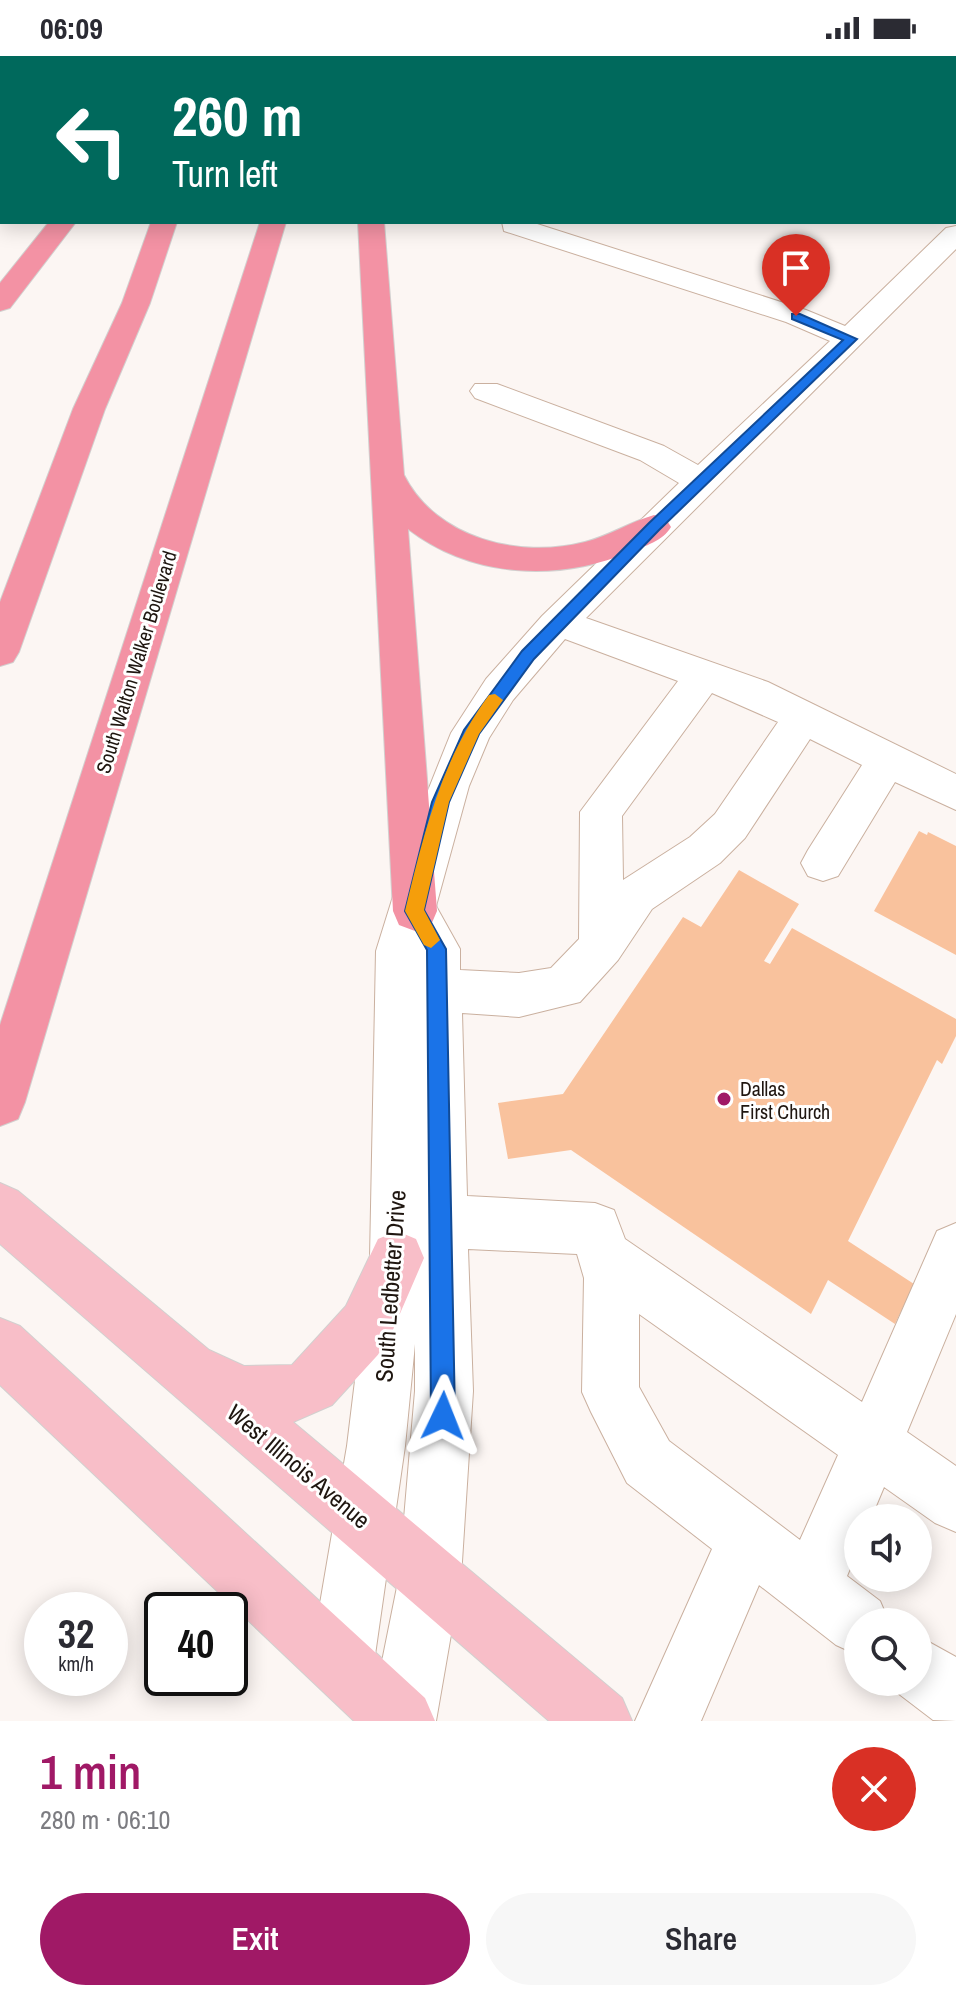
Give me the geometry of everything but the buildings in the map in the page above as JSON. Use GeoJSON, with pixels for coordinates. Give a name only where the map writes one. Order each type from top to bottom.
{"type":"FeatureCollection","features":[{"type":"Feature","properties":{"kind":"highway"},"geometry":{"type":"LineString","coordinates":[[0,302],[61,224]]}},
{"type":"Feature","properties":{"kind":"highway"},"geometry":{"type":"LineString","coordinates":[[0,652],[89,409],[136,303],[163,224]]}},
{"type":"Feature","properties":{"kind":"highway","name":"South Walton Walker Boulevard"},"geometry":{"type":"LineString","coordinates":[[0,1102],[272,224]]}},
{"type":"Feature","properties":{"kind":"highway"},"geometry":{"type":"LineString","coordinates":[[371,224],[415,911]]}},
{"type":"Feature","properties":{"kind":"highway"},"geometry":{"type":"LineString","coordinates":[[385,470],[391,489],[416,520],[460,545],[506,557],[565,559],[615,546],[654,527]]}},
{"type":"Feature","properties":{"kind":"main road","name":"West Illinois Avenue"},"geometry":{"type":"LineString","coordinates":[[0,1209],[599,1721]]}},
{"type":"Feature","properties":{"kind":"main road"},"geometry":{"type":"LineString","coordinates":[[180,1364],[243,1394],[286,1396],[312,1385],[366,1326],[397,1258]]}},
{"type":"Feature","properties":{"kind":"main road"},"geometry":{"type":"LineString","coordinates":[[0,1346],[402,1721]]}},
{"type":"Feature","properties":{"kind":"street"},"geometry":{"type":"LineString","coordinates":[[513,225],[796,316],[851,339]]}},
{"type":"Feature","properties":{"kind":"street","name":"South Ledbetter Drive"},"geometry":{"type":"LineString","coordinates":[[342,1662],[365,1522],[397,1258],[399,951],[415,911],[440,802],[472,730],[528,655],[654,527],[951,246]]}},
{"type":"Feature","properties":{"kind":"street"},"geometry":{"type":"LineString","coordinates":[[486,391],[652,453],[702,482]]}},
{"type":"Feature","properties":{"kind":"street"},"geometry":{"type":"LineString","coordinates":[[560,623],[704,675],[803,717],[956,793]]}},
{"type":"Feature","properties":{"kind":"street"},"geometry":{"type":"LineString","coordinates":[[602,946],[601,812],[704,675]]}},
{"type":"Feature","properties":{"kind":"street"},"geometry":{"type":"LineString","coordinates":[[437,990],[519,995],[564,987],[602,946],[636,895],[705,850],[730,826],[803,717]]}},
{"type":"Feature","properties":{"kind":"street"},"geometry":{"type":"LineString","coordinates":[[823,863],[888,759]]}},
{"type":"Feature","properties":{"kind":"street","name":"South Ledbetter Drive"},"geometry":{"type":"LineString","coordinates":[[402,1721],[430,1577],[444,1391],[437,949],[415,911]]}},
{"type":"Feature","properties":{"kind":"street"},"geometry":{"type":"LineString","coordinates":[[441,1221],[595,1229],[611,1278],[611,1392],[648,1462],[844,1612]]}},
{"type":"Feature","properties":{"kind":"street"},"geometry":{"type":"LineString","coordinates":[[811,1587],[956,1250]]}},
{"type":"Feature","properties":{"kind":"street"},"geometry":{"type":"LineString","coordinates":[[604,1257],[956,1502]]}},
{"type":"Feature","properties":{"kind":"street"},"geometry":{"type":"LineString","coordinates":[[668,1721],[748,1539]]}},
{"type":"Feature","properties":{"kind":"street"},"geometry":{"type":"LineString","coordinates":[[932,1679],[956,1697]]}},
{"type":"Feature","properties":{"kind":"slow traffic"},"geometry":{"type":"LineString","coordinates":[[431,940],[415,911],[440,802],[472,730],[495,700]]}},
{"type":"Feature","properties":{"kind":"place","name":"Dallas First Church"},"geometry":{"type":"Point","coordinates":[724,1099]}},
{"type":"Feature","properties":{"kind":"route"},"geometry":{"type":"LineString","coordinates":[[443,1416],[437,949],[415,911],[440,802],[472,730],[528,655],[654,527],[851,339],[796,316]]}}]}
